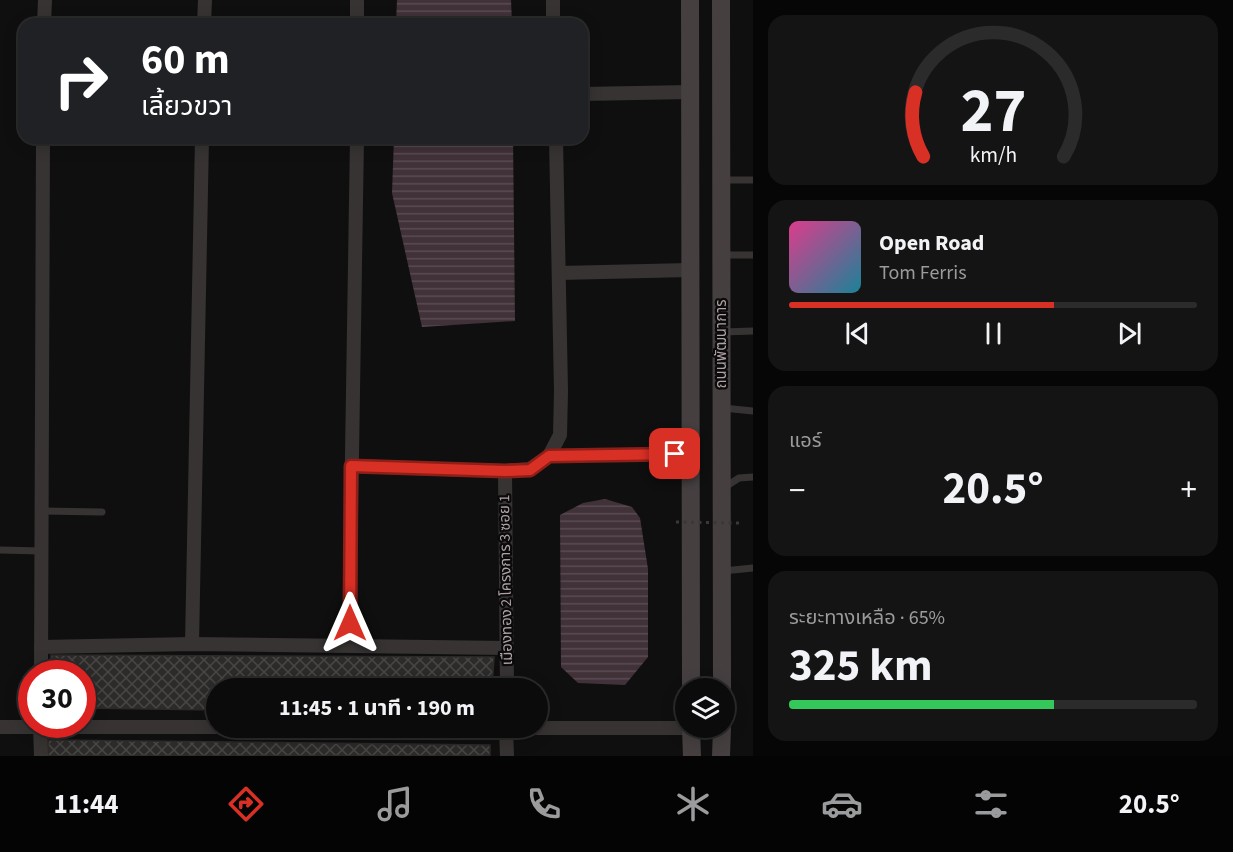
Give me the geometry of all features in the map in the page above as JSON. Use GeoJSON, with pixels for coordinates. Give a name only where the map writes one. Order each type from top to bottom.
{"type":"FeatureCollection","features":[{"type":"Feature","properties":{"kind":"main road","name":"ถนนพัฒนาการ"},"geometry":{"type":"LineString","coordinates":[[690,0],[691,678]]}},
{"type":"Feature","properties":{"kind":"main road","name":"ถนนพัฒนาการ"},"geometry":{"type":"LineString","coordinates":[[721,0],[722,678]]}},
{"type":"Feature","properties":{"kind":"main road"},"geometry":{"type":"LineString","coordinates":[[690,179],[721,180]]}},
{"type":"Feature","properties":{"kind":"main road"},"geometry":{"type":"LineString","coordinates":[[692,738],[692,756]]}},
{"type":"Feature","properties":{"kind":"main road"},"geometry":{"type":"LineString","coordinates":[[721,756],[722,738]]}},
{"type":"Feature","properties":{"kind":"street"},"geometry":{"type":"LineString","coordinates":[[44,18],[45,0]]}},
{"type":"Feature","properties":{"kind":"street"},"geometry":{"type":"LineString","coordinates":[[204,18],[205,0]]}},
{"type":"Feature","properties":{"kind":"street"},"geometry":{"type":"LineString","coordinates":[[357,0],[357,18]]}},
{"type":"Feature","properties":{"kind":"street"},"geometry":{"type":"LineString","coordinates":[[553,0],[554,18]]}},
{"type":"Feature","properties":{"kind":"street"},"geometry":{"type":"LineString","coordinates":[[588,94],[690,92]]}},
{"type":"Feature","properties":{"kind":"street"},"geometry":{"type":"LineString","coordinates":[[41,660],[43,144]]}},
{"type":"Feature","properties":{"kind":"street"},"geometry":{"type":"LineString","coordinates":[[192,644],[202,144]]}},
{"type":"Feature","properties":{"kind":"street"},"geometry":{"type":"LineString","coordinates":[[350,645],[357,144]]}},
{"type":"Feature","properties":{"kind":"street"},"geometry":{"type":"LineString","coordinates":[[351,466],[530,470],[549,456],[560,435],[556,144]]}},
{"type":"Feature","properties":{"kind":"street"},"geometry":{"type":"LineString","coordinates":[[559,273],[690,270]]}},
{"type":"Feature","properties":{"kind":"street","name":"เมืองทอง 2 โครงการ 3 ซอย 1"},"geometry":{"type":"LineString","coordinates":[[505,471],[507,678]]}},
{"type":"Feature","properties":{"kind":"street"},"geometry":{"type":"LineString","coordinates":[[41,647],[192,644],[507,648]]}},
{"type":"Feature","properties":{"kind":"street"},"geometry":{"type":"LineString","coordinates":[[96,726],[206,727]]}},
{"type":"Feature","properties":{"kind":"street"},"geometry":{"type":"LineString","coordinates":[[0,727],[18,727]]}},
{"type":"Feature","properties":{"kind":"street"},"geometry":{"type":"LineString","coordinates":[[548,728],[675,728]]}},
{"type":"Feature","properties":{"kind":"street"},"geometry":{"type":"LineString","coordinates":[[40,738],[40,756]]}},
{"type":"Feature","properties":{"kind":"street"},"geometry":{"type":"LineString","coordinates":[[506,738],[507,756]]}},
{"type":"Feature","properties":{"kind":"lane"},"geometry":{"type":"LineString","coordinates":[[721,180],[753,180]]}},
{"type":"Feature","properties":{"kind":"lane"},"geometry":{"type":"LineString","coordinates":[[720,255],[753,255]]}},
{"type":"Feature","properties":{"kind":"lane"},"geometry":{"type":"LineString","coordinates":[[721,332],[753,331]]}},
{"type":"Feature","properties":{"kind":"lane"},"geometry":{"type":"LineString","coordinates":[[721,408],[753,411]]}},
{"type":"Feature","properties":{"kind":"lane"},"geometry":{"type":"LineString","coordinates":[[549,456],[691,453]]}},
{"type":"Feature","properties":{"kind":"lane"},"geometry":{"type":"LineString","coordinates":[[720,490],[739,478],[753,477]]}},
{"type":"Feature","properties":{"kind":"lane"},"geometry":{"type":"LineString","coordinates":[[42,511],[102,512]]}},
{"type":"Feature","properties":{"kind":"lane"},"geometry":{"type":"LineString","coordinates":[[0,550],[42,551]]}},
{"type":"Feature","properties":{"kind":"lane"},"geometry":{"type":"LineString","coordinates":[[720,571],[753,568]]}},
{"type":"Feature","properties":{"kind":"path"},"geometry":{"type":"LineString","coordinates":[[676,522],[739,524]]}},
{"type":"Feature","properties":{"kind":"shaded area"},"geometry":{"type":"Polygon","coordinates":[[[397,0],[511,0],[512,18],[396,18],[397,0]]]}},
{"type":"Feature","properties":{"kind":"shaded area"},"geometry":{"type":"Polygon","coordinates":[[[394,144],[513,144],[515,321],[422,327],[392,193],[394,144]]]}},
{"type":"Feature","properties":{"kind":"shaded area"},"geometry":{"type":"Polygon","coordinates":[[[605,499],[632,507],[640,518],[648,569],[648,657],[625,685],[578,683],[561,667],[560,515],[583,503],[605,499]]]}},
{"type":"Feature","properties":{"kind":"building"},"geometry":{"type":"Polygon","coordinates":[[[51,655],[494,657],[493,678],[206,678],[206,710],[96,708],[96,660],[51,660],[51,655]]]}},
{"type":"Feature","properties":{"kind":"building"},"geometry":{"type":"Polygon","coordinates":[[[48,740],[490,745],[490,756],[48,756],[48,740]]]}},
{"type":"Feature","properties":{"kind":"route"},"geometry":{"type":"LineString","coordinates":[[350,623],[351,466],[505,471],[530,470],[549,456],[675,454]]}}]}
